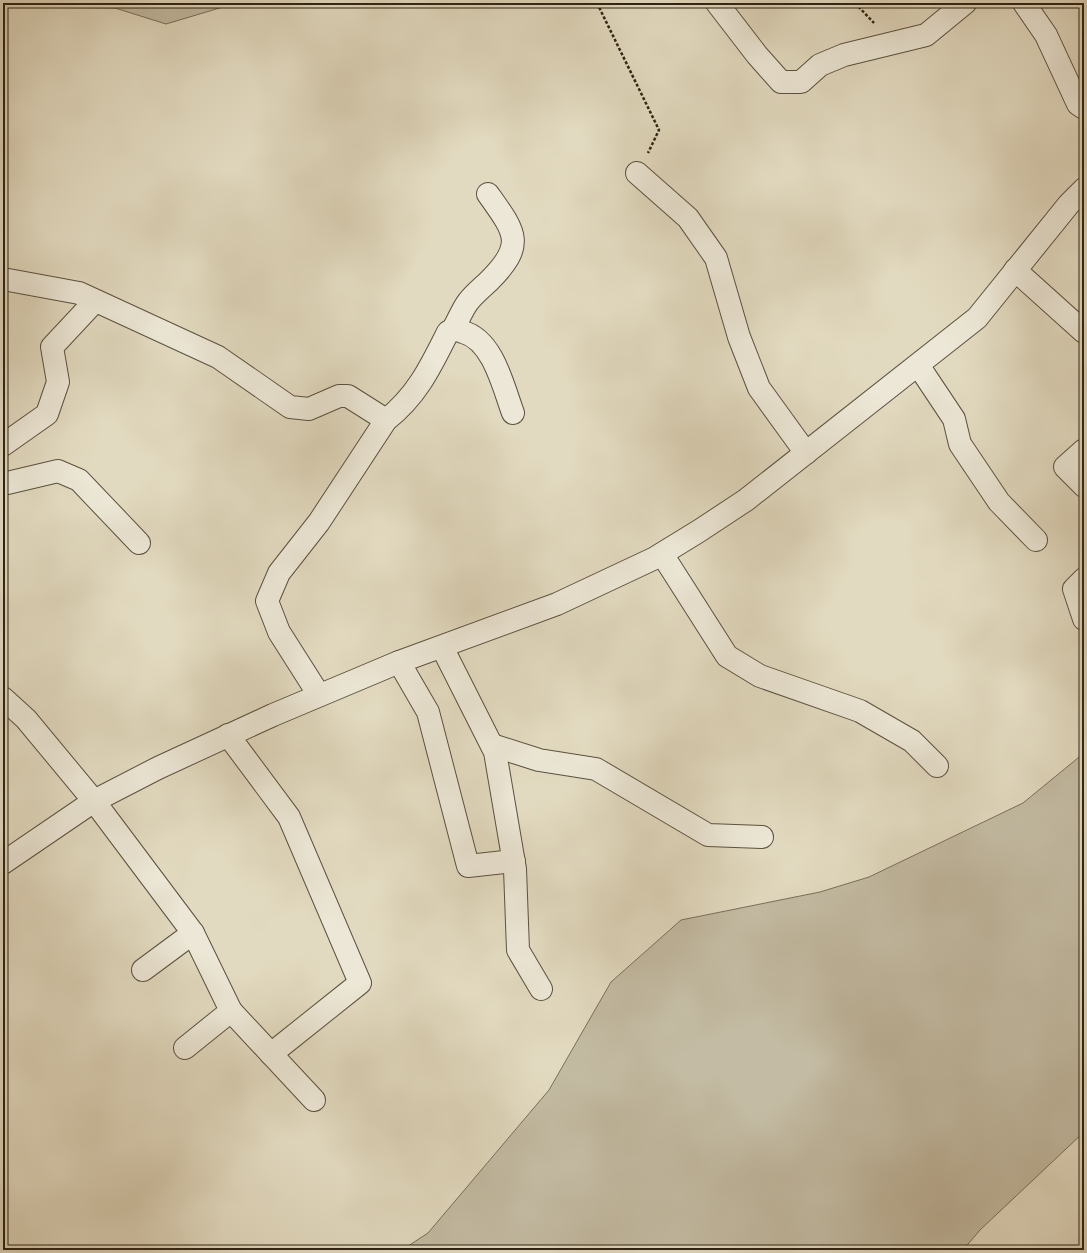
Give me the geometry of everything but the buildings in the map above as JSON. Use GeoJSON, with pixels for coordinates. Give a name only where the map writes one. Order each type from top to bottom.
{"type":"FeatureCollection","features":[{"type":"Feature","properties":{"kind":"street"},"geometry":{"type":"LineString","coordinates":[[717,3],[780,82],[801,82],[820,65],[844,55],[926,35],[965,3]]}},
{"type":"Feature","properties":{"kind":"street"},"geometry":{"type":"LineString","coordinates":[[1024,3],[1046,35],[1078,104],[1084,108]]}},
{"type":"Feature","properties":{"kind":"street"},"geometry":{"type":"LineString","coordinates":[[637,173],[688,218],[716,258],[739,337],[759,388],[806,453]]}},
{"type":"Feature","properties":{"kind":"street"},"geometry":{"type":"LineString","coordinates":[[3,863],[94,801],[158,768],[228,735],[399,662],[557,604],[662,554],[746,500],[977,318],[1069,204],[1084,189]]}},
{"type":"Feature","properties":{"kind":"street"},"geometry":{"type":"LineString","coordinates":[[319,695],[279,632],[267,601],[279,573],[319,522],[386,420],[402,407],[426,376],[448,332],[453,329],[468,302],[500,270],[513,250],[513,237],[508,221],[488,194]]}},
{"type":"Feature","properties":{"kind":"street"},"geometry":{"type":"LineString","coordinates":[[1015,270],[1084,332]]}},
{"type":"Feature","properties":{"kind":"street"},"geometry":{"type":"LineString","coordinates":[[3,279],[79,293],[218,357],[290,407],[309,409],[338,396],[348,396],[386,420]]}},
{"type":"Feature","properties":{"kind":"street"},"geometry":{"type":"LineString","coordinates":[[3,445],[47,414],[58,382],[52,347],[96,301]]}},
{"type":"Feature","properties":{"kind":"street"},"geometry":{"type":"LineString","coordinates":[[453,329],[474,335],[489,350],[513,413]]}},
{"type":"Feature","properties":{"kind":"street"},"geometry":{"type":"LineString","coordinates":[[918,365],[954,419],[960,444],[995,496],[1036,540]]}},
{"type":"Feature","properties":{"kind":"street"},"geometry":{"type":"LineString","coordinates":[[1084,450],[1065,467],[1084,486]]}},
{"type":"Feature","properties":{"kind":"street"},"geometry":{"type":"LineString","coordinates":[[3,484],[58,471],[79,480],[139,543]]}},
{"type":"Feature","properties":{"kind":"street"},"geometry":{"type":"LineString","coordinates":[[662,554],[727,656],[760,676],[860,711],[912,741],[937,766]]}},
{"type":"Feature","properties":{"kind":"street"},"geometry":{"type":"LineString","coordinates":[[1084,580],[1074,589],[1084,619]]}},
{"type":"Feature","properties":{"kind":"street"},"geometry":{"type":"LineString","coordinates":[[442,647],[495,752],[514,861],[518,950],[541,989]]}},
{"type":"Feature","properties":{"kind":"street"},"geometry":{"type":"LineString","coordinates":[[399,662],[428,712],[468,866],[514,861]]}},
{"type":"Feature","properties":{"kind":"street"},"geometry":{"type":"LineString","coordinates":[[3,698],[26,719],[94,801],[193,933],[231,1011],[314,1100]]}},
{"type":"Feature","properties":{"kind":"street"},"geometry":{"type":"LineString","coordinates":[[228,735],[289,817],[360,983],[271,1054]]}},
{"type":"Feature","properties":{"kind":"street"},"geometry":{"type":"LineString","coordinates":[[492,745],[539,760],[596,769],[708,835],[762,837]]}},
{"type":"Feature","properties":{"kind":"street"},"geometry":{"type":"LineString","coordinates":[[143,970],[193,933]]}},
{"type":"Feature","properties":{"kind":"street"},"geometry":{"type":"LineString","coordinates":[[185,1048],[231,1011]]}},
{"type":"Feature","properties":{"kind":"path"},"geometry":{"type":"LineString","coordinates":[[597,3],[659,130],[637,173]]}},
{"type":"Feature","properties":{"kind":"shaded area"},"geometry":{"type":"Polygon","coordinates":[[[3,3],[226,3],[223,7],[166,24],[115,8],[3,7],[3,3]]]}},
{"type":"Feature","properties":{"kind":"shaded area"},"geometry":{"type":"Polygon","coordinates":[[[1084,753],[1084,1132],[980,1230],[963,1250],[402,1250],[428,1233],[549,1090],[611,982],[681,920],[820,892],[869,877],[1023,803],[1084,753]]]}}]}
